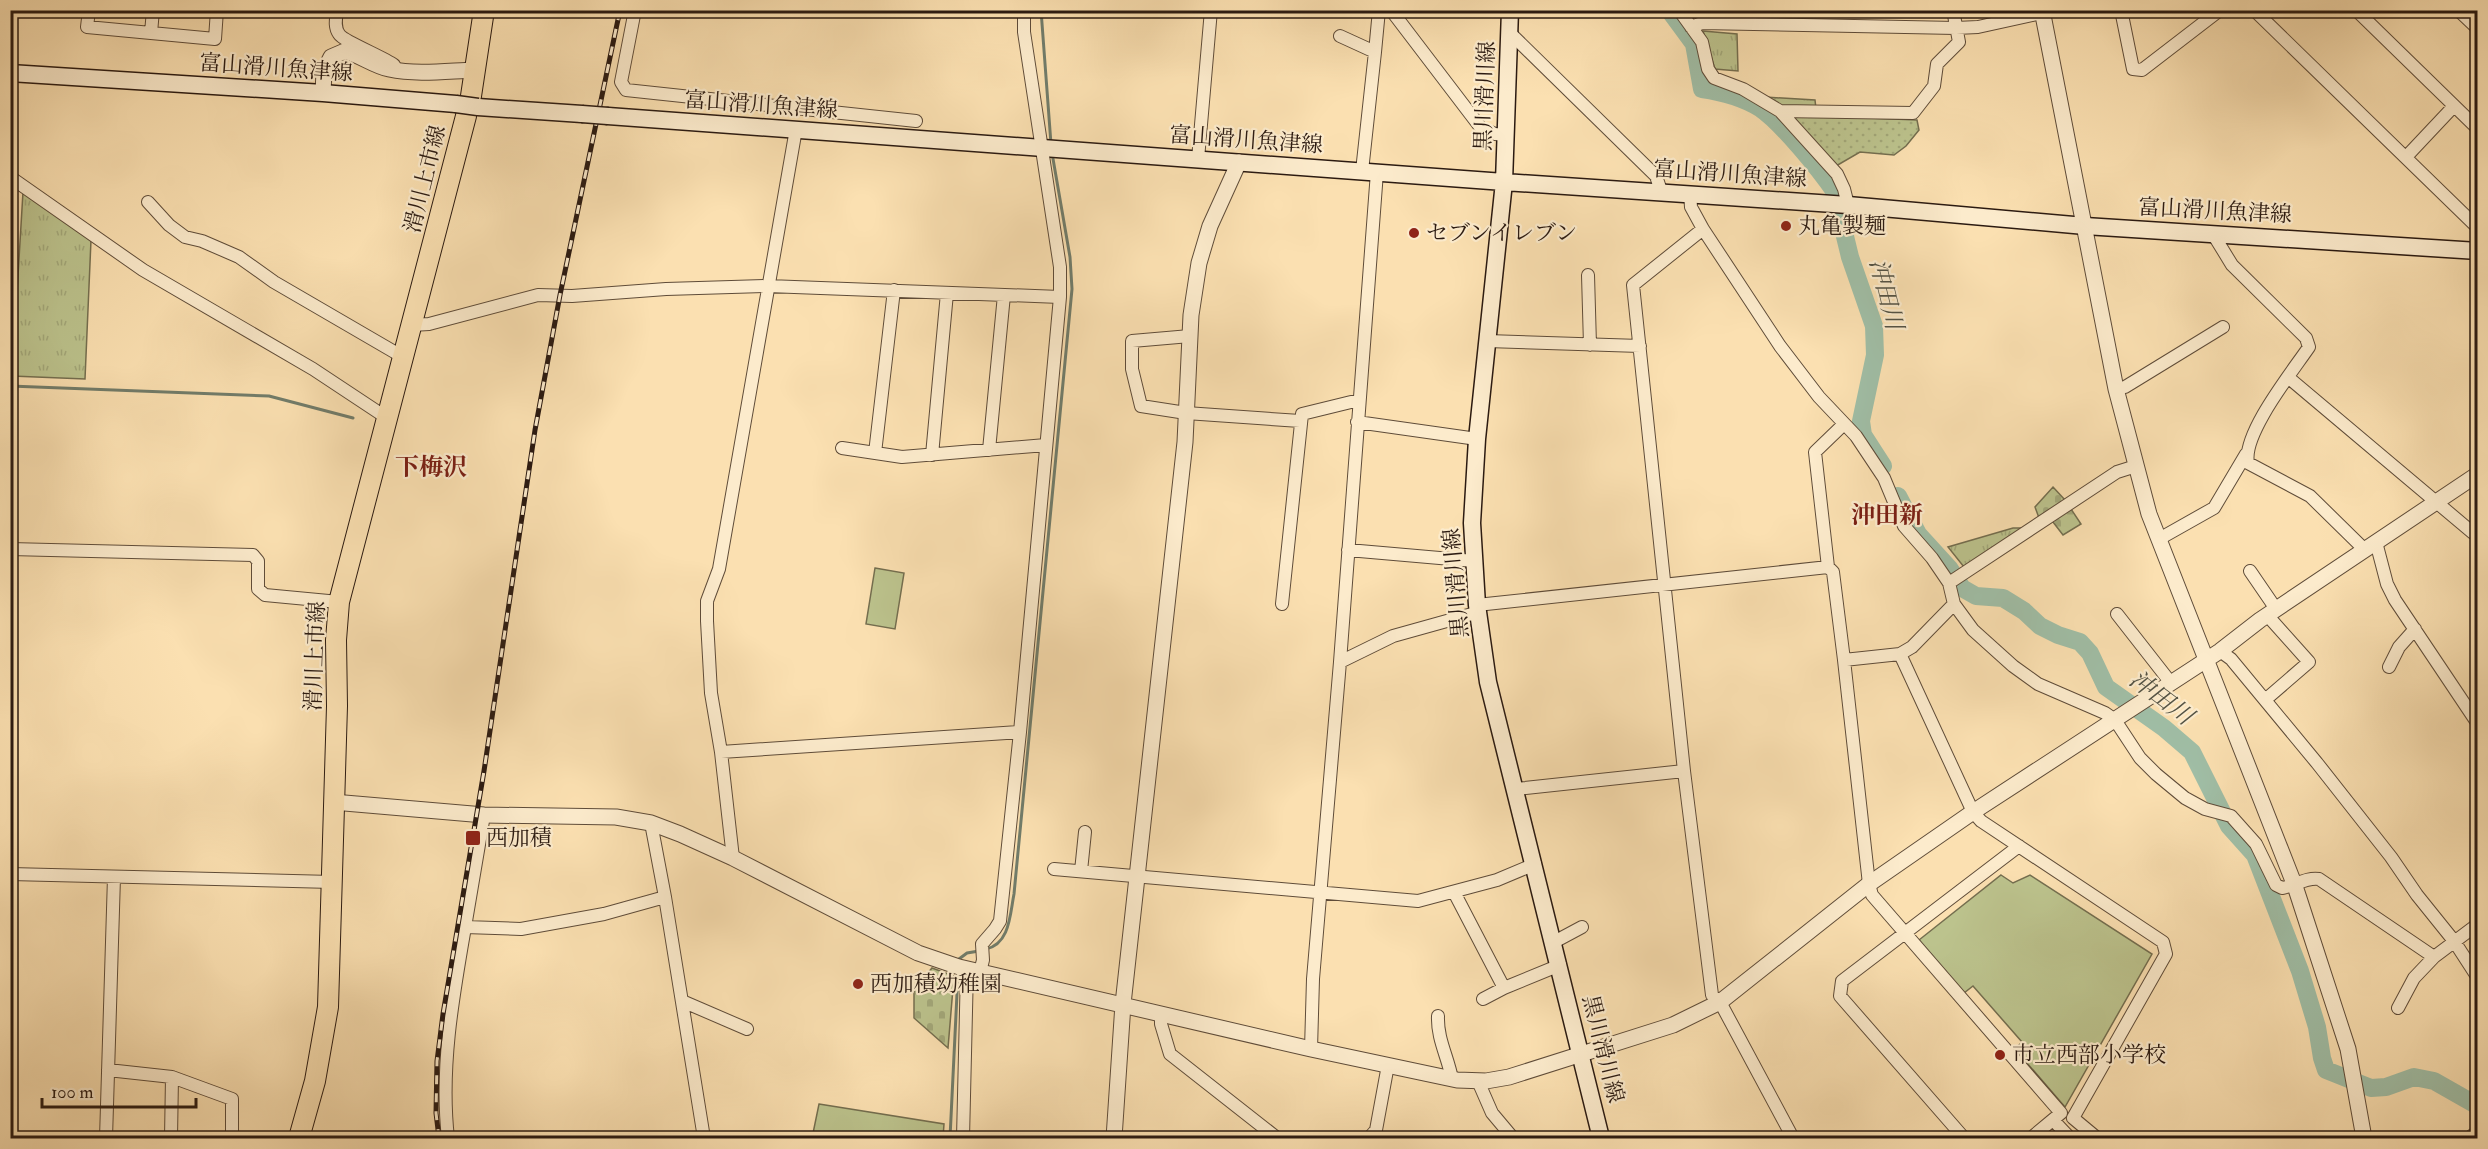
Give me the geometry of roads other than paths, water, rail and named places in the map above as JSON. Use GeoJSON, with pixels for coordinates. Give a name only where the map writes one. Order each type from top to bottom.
{"type":"FeatureCollection","features":[{"type":"Feature","properties":{"kind":"main road"},"geometry":{"type":"LineString","coordinates":[[471,96],[484,10]]}},
{"type":"Feature","properties":{"kind":"main road","name":"黒川滑川線"},"geometry":{"type":"LineString","coordinates":[[1509,10],[1504,182],[1477,439],[1472,523],[1474,561],[1488,682],[1535,864],[1601,1138]]}},
{"type":"Feature","properties":{"kind":"main road","name":"富山滑川魚津線"},"geometry":{"type":"LineString","coordinates":[[10,73],[323,93],[490,108],[1504,182],[1690,193],[2085,226],[2478,251]]}},
{"type":"Feature","properties":{"kind":"main road","name":"滑川上市線"},"geometry":{"type":"LineString","coordinates":[[299,1138],[315,1081],[328,1007],[337,706],[336,640],[339,602],[466,116]]}},
{"type":"Feature","properties":{"kind":"street"},"geometry":{"type":"LineString","coordinates":[[89,10],[87,27],[215,39],[217,10]]}},
{"type":"Feature","properties":{"kind":"street"},"geometry":{"type":"LineString","coordinates":[[152,33],[153,10]]}},
{"type":"Feature","properties":{"kind":"street"},"geometry":{"type":"LineString","coordinates":[[337,10],[335,27],[340,37],[384,57],[394,64],[396,70]]}},
{"type":"Feature","properties":{"kind":"street"},"geometry":{"type":"LineString","coordinates":[[635,10],[621,82],[626,90],[916,121]]}},
{"type":"Feature","properties":{"kind":"street"},"geometry":{"type":"LineString","coordinates":[[963,1138],[974,970],[982,960],[982,944],[1000,921],[1020,732],[1060,297],[1060,267],[1040,147],[1024,32],[1024,10]]}},
{"type":"Feature","properties":{"kind":"street"},"geometry":{"type":"LineString","coordinates":[[1198,159],[1211,10]]}},
{"type":"Feature","properties":{"kind":"street"},"geometry":{"type":"LineString","coordinates":[[1311,1049],[1313,979],[1340,662],[1357,422],[1379,10]]}},
{"type":"Feature","properties":{"kind":"street"},"geometry":{"type":"LineString","coordinates":[[1391,10],[1481,128],[1495,134],[1506,135]]}},
{"type":"Feature","properties":{"kind":"street"},"geometry":{"type":"LineString","coordinates":[[1679,10],[1702,42],[1708,69],[1714,78],[1743,89],[1780,111],[1838,174],[1848,205]]}},
{"type":"Feature","properties":{"kind":"street"},"geometry":{"type":"LineString","coordinates":[[1780,111],[1913,113],[1934,86],[1937,64],[1959,42],[1953,10]]}},
{"type":"Feature","properties":{"kind":"street"},"geometry":{"type":"LineString","coordinates":[[2121,10],[2133,69],[2142,70],[2220,10]]}},
{"type":"Feature","properties":{"kind":"street"},"geometry":{"type":"LineString","coordinates":[[2254,10],[2478,228]]}},
{"type":"Feature","properties":{"kind":"street"},"geometry":{"type":"LineString","coordinates":[[2356,10],[2478,129]]}},
{"type":"Feature","properties":{"kind":"street"},"geometry":{"type":"LineString","coordinates":[[2458,10],[2478,29]]}},
{"type":"Feature","properties":{"kind":"street"},"geometry":{"type":"LineString","coordinates":[[1691,27],[1702,23],[1956,28],[1978,27],[2046,11],[2116,389],[2136,466],[2159,539],[2295,886],[2348,1049],[2364,1138]]}},
{"type":"Feature","properties":{"kind":"street"},"geometry":{"type":"LineString","coordinates":[[1510,33],[1656,176],[1661,191]]}},
{"type":"Feature","properties":{"kind":"street"},"geometry":{"type":"LineString","coordinates":[[1340,36],[1375,52]]}},
{"type":"Feature","properties":{"kind":"street"},"geometry":{"type":"LineString","coordinates":[[323,93],[324,71],[331,57],[345,51],[387,69],[415,73],[474,70]]}},
{"type":"Feature","properties":{"kind":"street"},"geometry":{"type":"LineString","coordinates":[[2406,157],[2454,106]]}},
{"type":"Feature","properties":{"kind":"street"},"geometry":{"type":"LineString","coordinates":[[733,858],[721,752],[711,693],[707,601],[718,569],[796,129]]}},
{"type":"Feature","properties":{"kind":"street"},"geometry":{"type":"LineString","coordinates":[[1114,1138],[1124,1004],[1186,413],[1190,336],[1199,263],[1210,226],[1239,162]]}},
{"type":"Feature","properties":{"kind":"street"},"geometry":{"type":"LineString","coordinates":[[10,177],[143,270],[313,369],[387,418]]}},
{"type":"Feature","properties":{"kind":"street"},"geometry":{"type":"LineString","coordinates":[[1690,193],[1691,207],[1703,230],[1780,346],[1819,397],[1856,436],[1884,478],[1904,526],[1932,558],[1949,583],[1954,604],[1973,630],[2013,666],[2038,684],[2105,713],[2115,720],[2140,758],[2185,798],[2205,809],[2231,816],[2256,844],[2276,885],[2282,888],[2295,886],[2311,878],[2319,879],[2434,957]]}},
{"type":"Feature","properties":{"kind":"street"},"geometry":{"type":"LineString","coordinates":[[148,202],[169,225],[185,237],[202,240],[239,257],[274,282],[404,357]]}},
{"type":"Feature","properties":{"kind":"street"},"geometry":{"type":"LineString","coordinates":[[1703,230],[1633,285],[1684,771],[1712,995],[1720,1002],[1793,1138]]}},
{"type":"Feature","properties":{"kind":"street"},"geometry":{"type":"LineString","coordinates":[[2159,539],[2214,508],[2246,454],[2263,414],[2309,347],[2306,338],[2232,265],[2213,234]]}},
{"type":"Feature","properties":{"kind":"street"},"geometry":{"type":"LineString","coordinates":[[1588,274],[1590,345]]}},
{"type":"Feature","properties":{"kind":"street"},"geometry":{"type":"LineString","coordinates":[[412,325],[429,324],[538,295],[572,296],[666,289],[768,286],[1060,297]]}},
{"type":"Feature","properties":{"kind":"street"},"geometry":{"type":"LineString","coordinates":[[875,453],[894,290]]}},
{"type":"Feature","properties":{"kind":"street"},"geometry":{"type":"LineString","coordinates":[[932,455],[947,292]]}},
{"type":"Feature","properties":{"kind":"street"},"geometry":{"type":"LineString","coordinates":[[989,450],[1004,295]]}},
{"type":"Feature","properties":{"kind":"street"},"geometry":{"type":"LineString","coordinates":[[2116,389],[2125,387],[2223,327]]}},
{"type":"Feature","properties":{"kind":"street"},"geometry":{"type":"LineString","coordinates":[[1190,336],[1132,341],[1132,369],[1141,406],[1186,413],[1300,421]]}},
{"type":"Feature","properties":{"kind":"street"},"geometry":{"type":"LineString","coordinates":[[1487,341],[1640,346]]}},
{"type":"Feature","properties":{"kind":"street"},"geometry":{"type":"LineString","coordinates":[[2289,378],[2473,533]]}},
{"type":"Feature","properties":{"kind":"street"},"geometry":{"type":"LineString","coordinates":[[1282,604],[1302,414],[1358,402]]}},
{"type":"Feature","properties":{"kind":"street"},"geometry":{"type":"LineString","coordinates":[[1357,422],[1477,439]]}},
{"type":"Feature","properties":{"kind":"street"},"geometry":{"type":"LineString","coordinates":[[1844,424],[1815,452],[1828,567],[1833,572],[1869,884],[1872,895],[1905,935],[2061,1113],[2031,1138]]}},
{"type":"Feature","properties":{"kind":"street"},"geometry":{"type":"LineString","coordinates":[[842,448],[902,457],[1046,445]]}},
{"type":"Feature","properties":{"kind":"street"},"geometry":{"type":"LineString","coordinates":[[2246,454],[2248,463],[2310,496],[2370,546],[2387,584],[2478,724]]}},
{"type":"Feature","properties":{"kind":"street"},"geometry":{"type":"LineString","coordinates":[[1949,583],[2117,472],[2136,466]]}},
{"type":"Feature","properties":{"kind":"street"},"geometry":{"type":"LineString","coordinates":[[333,802],[484,815],[616,817],[651,823],[733,858],[918,953],[974,970],[1311,1049],[1452,1079],[1478,1081],[1509,1077],[1673,1025],[1720,1002],[1869,884],[1973,812],[2220,651],[2271,612],[2478,474]]}},
{"type":"Feature","properties":{"kind":"street"},"geometry":{"type":"LineString","coordinates":[[10,549],[253,555],[258,561],[258,589],[265,595],[339,602]]}},
{"type":"Feature","properties":{"kind":"street"},"geometry":{"type":"LineString","coordinates":[[1347,550],[1474,561]]}},
{"type":"Feature","properties":{"kind":"street"},"geometry":{"type":"LineString","coordinates":[[1340,662],[1393,636],[1478,609],[1828,567]]}},
{"type":"Feature","properties":{"kind":"street"},"geometry":{"type":"LineString","coordinates":[[2250,571],[2271,612],[2310,662],[2265,699]]}},
{"type":"Feature","properties":{"kind":"street"},"geometry":{"type":"LineString","coordinates":[[1844,660],[1900,654],[1912,646],[1954,604]]}},
{"type":"Feature","properties":{"kind":"street"},"geometry":{"type":"LineString","coordinates":[[2117,614],[2171,682]]}},
{"type":"Feature","properties":{"kind":"street"},"geometry":{"type":"LineString","coordinates":[[2389,667],[2399,647],[2415,629]]}},
{"type":"Feature","properties":{"kind":"street"},"geometry":{"type":"LineString","coordinates":[[2220,651],[2230,659],[2265,699],[2337,788],[2454,941],[2478,978]]}},
{"type":"Feature","properties":{"kind":"street"},"geometry":{"type":"LineString","coordinates":[[1900,654],[1973,812],[1981,821],[2163,942],[2166,954],[2073,1118],[2097,1138]]}},
{"type":"Feature","properties":{"kind":"street"},"geometry":{"type":"LineString","coordinates":[[721,752],[1020,732]]}},
{"type":"Feature","properties":{"kind":"street"},"geometry":{"type":"LineString","coordinates":[[1516,789],[1684,771]]}},
{"type":"Feature","properties":{"kind":"street"},"geometry":{"type":"LineString","coordinates":[[448,1138],[446,1119],[448,1055],[454,991],[484,815]]}},
{"type":"Feature","properties":{"kind":"street"},"geometry":{"type":"LineString","coordinates":[[651,823],[704,1138]]}},
{"type":"Feature","properties":{"kind":"street"},"geometry":{"type":"LineString","coordinates":[[1081,871],[1085,832]]}},
{"type":"Feature","properties":{"kind":"street"},"geometry":{"type":"LineString","coordinates":[[1964,1138],[1840,996],[1842,981],[2019,846]]}},
{"type":"Feature","properties":{"kind":"street"},"geometry":{"type":"LineString","coordinates":[[1054,869],[1418,901],[1497,880],[1535,864]]}},
{"type":"Feature","properties":{"kind":"street"},"geometry":{"type":"LineString","coordinates":[[10,874],[332,882]]}},
{"type":"Feature","properties":{"kind":"street"},"geometry":{"type":"LineString","coordinates":[[106,1138],[114,877]]}},
{"type":"Feature","properties":{"kind":"street"},"geometry":{"type":"LineString","coordinates":[[1454,892],[1504,988]]}},
{"type":"Feature","properties":{"kind":"street"},"geometry":{"type":"LineString","coordinates":[[465,927],[521,929],[604,914],[665,897]]}},
{"type":"Feature","properties":{"kind":"street"},"geometry":{"type":"LineString","coordinates":[[2398,1008],[2414,978],[2434,957],[2478,924]]}},
{"type":"Feature","properties":{"kind":"street"},"geometry":{"type":"LineString","coordinates":[[1554,942],[1582,927]]}},
{"type":"Feature","properties":{"kind":"street"},"geometry":{"type":"LineString","coordinates":[[1483,999],[1560,965]]}},
{"type":"Feature","properties":{"kind":"street"},"geometry":{"type":"LineString","coordinates":[[682,1001],[747,1029]]}},
{"type":"Feature","properties":{"kind":"street"},"geometry":{"type":"LineString","coordinates":[[1161,1013],[1161,1024],[1170,1054],[1277,1138]]}},
{"type":"Feature","properties":{"kind":"street"},"geometry":{"type":"LineString","coordinates":[[1438,1016],[1438,1033],[1452,1079]]}},
{"type":"Feature","properties":{"kind":"street"},"geometry":{"type":"LineString","coordinates":[[1369,1138],[1376,1130],[1388,1065]]}},
{"type":"Feature","properties":{"kind":"street"},"geometry":{"type":"LineString","coordinates":[[108,1070],[172,1077],[232,1099],[232,1138]]}},
{"type":"Feature","properties":{"kind":"street"},"geometry":{"type":"LineString","coordinates":[[171,1138],[172,1077]]}},
{"type":"Feature","properties":{"kind":"street"},"geometry":{"type":"LineString","coordinates":[[1478,1081],[1492,1113],[1513,1138]]}},
{"type":"Feature","properties":{"kind":"street"},"geometry":{"type":"LineString","coordinates":[[2053,1120],[2070,1138]]}},
{"type":"Feature","properties":{"kind":"street"},"geometry":{"type":"LineString","coordinates":[[2469,1138],[2478,1131]]}},
{"type":"Feature","properties":{"kind":"waterway"},"geometry":{"type":"LineString","coordinates":[[1041,10],[1051,144]]}},
{"type":"Feature","properties":{"kind":"waterway","name":"沖田川"},"geometry":{"type":"LineString","coordinates":[[1669,10],[1694,44],[1702,89],[1732,96],[1760,108],[1789,135],[1835,192]]}},
{"type":"Feature","properties":{"kind":"waterway"},"geometry":{"type":"LineString","coordinates":[[986,949],[994,946],[1004,935],[1010,919],[1014,894],[1072,289],[1070,257],[1052,153]]}},
{"type":"Feature","properties":{"kind":"waterway","name":"沖田川"},"geometry":{"type":"LineString","coordinates":[[1841,220],[1850,257],[1874,326],[1875,355],[1861,421],[1863,435],[1883,466]]}},
{"type":"Feature","properties":{"kind":"waterway"},"geometry":{"type":"LineString","coordinates":[[10,386],[269,396],[353,418]]}},
{"type":"Feature","properties":{"kind":"waterway","name":"沖田川"},"geometry":{"type":"LineString","coordinates":[[1898,496],[1918,534],[1949,568],[1962,588],[1976,596],[2003,598],[2024,611],[2040,626],[2080,642],[2090,653],[2106,687],[2164,728],[2192,752],[2229,826],[2255,855],[2300,971],[2317,1027],[2326,1070],[2371,1088],[2386,1087],[2414,1077],[2434,1081],[2478,1106]]}},
{"type":"Feature","properties":{"kind":"waterway"},"geometry":{"type":"LineString","coordinates":[[959,963],[959,959],[967,953],[979,951]]}},
{"type":"Feature","properties":{"kind":"waterway"},"geometry":{"type":"LineString","coordinates":[[950,1138],[958,973]]}},
{"type":"Feature","properties":{"kind":"railway"},"geometry":{"type":"LineString","coordinates":[[439,1138],[436,1113],[437,1061],[443,1014],[484,771],[535,430],[560,295],[620,10]]}},
{"type":"Feature","properties":{"kind":"place","name":"丸亀製麺"},"geometry":{"type":"Point","coordinates":[1786,226]}},
{"type":"Feature","properties":{"kind":"place","name":"セブンイレブン"},"geometry":{"type":"Point","coordinates":[1414,233]}},
{"type":"Feature","properties":{"kind":"place","name":"西加積"},"geometry":{"type":"Point","coordinates":[473,838]}},
{"type":"Feature","properties":{"kind":"place","name":"西加積幼稚園"},"geometry":{"type":"Point","coordinates":[858,984]}},
{"type":"Feature","properties":{"kind":"place","name":"市立西部小学校"},"geometry":{"type":"Point","coordinates":[2000,1055]}},
{"type":"Feature","properties":{"kind":"district","name":"下梅沢"},"geometry":{"type":"Point","coordinates":[431,467]}},
{"type":"Feature","properties":{"kind":"district","name":"沖田新"},"geometry":{"type":"Point","coordinates":[1887,515]}}]}
